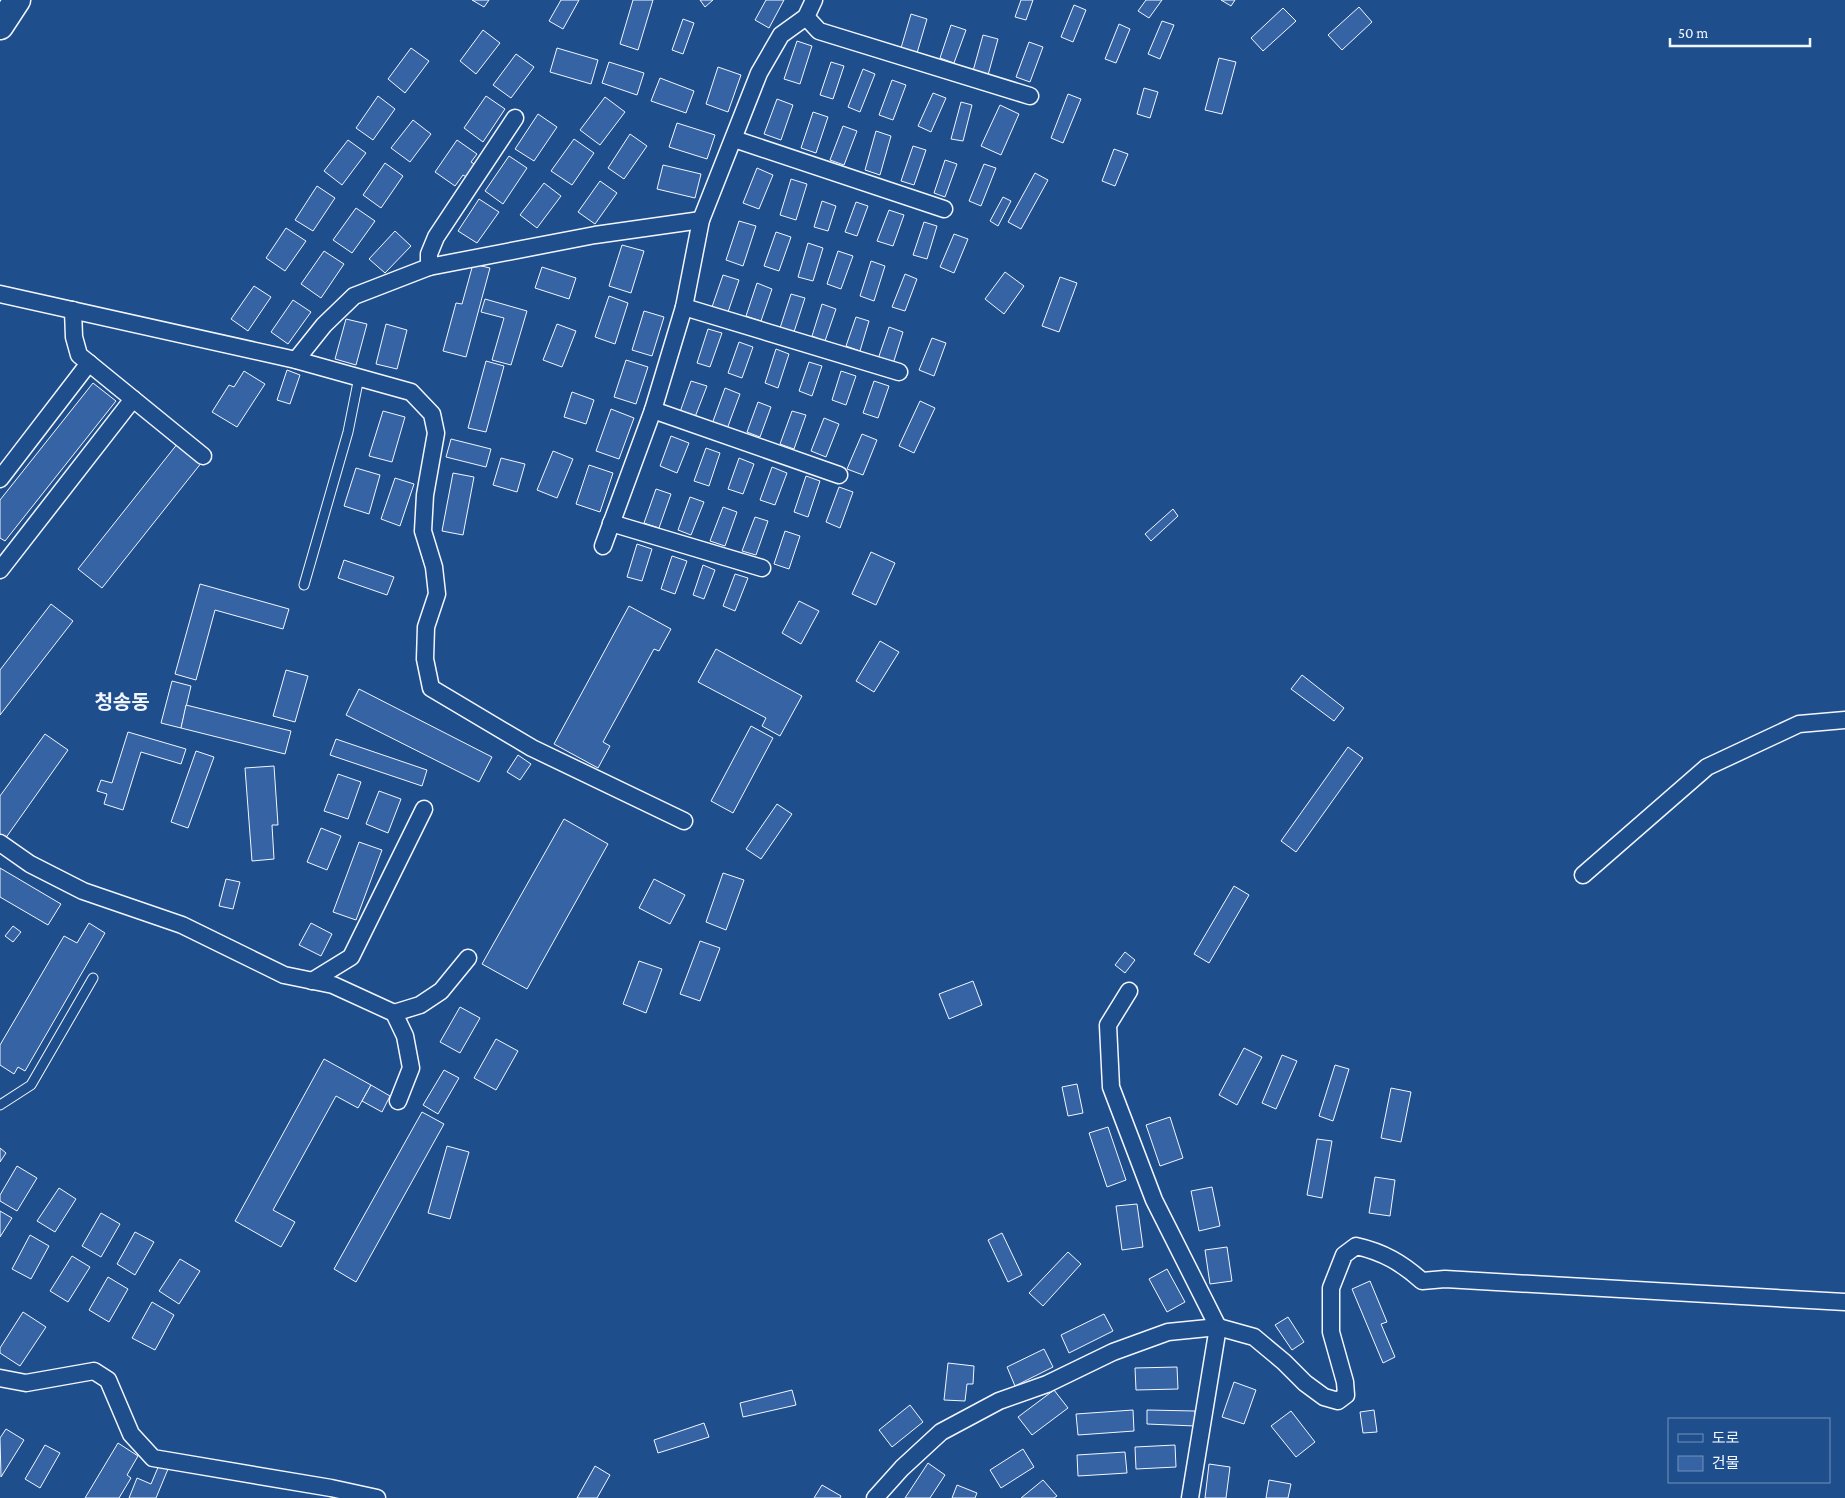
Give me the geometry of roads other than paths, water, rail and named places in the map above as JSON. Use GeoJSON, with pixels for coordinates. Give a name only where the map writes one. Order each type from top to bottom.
{"type":"FeatureCollection","features":[{"type":"Feature","properties":{"kind":"main road"},"geometry":{"type":"LineString","coordinates":[[0,26],[17,0]]}},
{"type":"Feature","properties":{"kind":"street"},"geometry":{"type":"LineString","coordinates":[[603,546],[653,410],[684,307],[701,220],[759,73],[780,35],[806,17],[814,0]]}},
{"type":"Feature","properties":{"kind":"street"},"geometry":{"type":"LineString","coordinates":[[806,17],[819,31],[1030,96]]}},
{"type":"Feature","properties":{"kind":"street"},"geometry":{"type":"LineString","coordinates":[[429,267],[429,254],[436,237],[515,118]]}},
{"type":"Feature","properties":{"kind":"street"},"geometry":{"type":"LineString","coordinates":[[734,139],[944,209]]}},
{"type":"Feature","properties":{"kind":"street"},"geometry":{"type":"LineString","coordinates":[[296,360],[324,326],[354,296],[429,267],[595,236],[701,220]]}},
{"type":"Feature","properties":{"kind":"street"},"geometry":{"type":"LineString","coordinates":[[0,294],[296,360],[411,392],[432,414],[436,433],[425,495],[423,531],[434,568],[437,594],[426,627],[425,659],[431,688],[532,748],[684,821]]}},
{"type":"Feature","properties":{"kind":"street"},"geometry":{"type":"LineString","coordinates":[[684,307],[899,372]]}},
{"type":"Feature","properties":{"kind":"street"},"geometry":{"type":"LineString","coordinates":[[72,310],[74,337],[79,355],[203,456]]}},
{"type":"Feature","properties":{"kind":"street"},"geometry":{"type":"LineString","coordinates":[[0,478],[89,363]]}},
{"type":"Feature","properties":{"kind":"street"},"geometry":{"type":"LineString","coordinates":[[0,570],[133,399]]}},
{"type":"Feature","properties":{"kind":"street"},"geometry":{"type":"LineString","coordinates":[[653,410],[839,475]]}},
{"type":"Feature","properties":{"kind":"street"},"geometry":{"type":"LineString","coordinates":[[611,523],[762,568]]}},
{"type":"Feature","properties":{"kind":"street"},"geometry":{"type":"LineString","coordinates":[[1583,875],[1707,766],[1799,724],[1845,720]]}},
{"type":"Feature","properties":{"kind":"street"},"geometry":{"type":"LineString","coordinates":[[312,981],[352,957],[424,809]]}},
{"type":"Feature","properties":{"kind":"street"},"geometry":{"type":"LineString","coordinates":[[0,843],[30,864],[83,891],[182,924],[284,976],[333,985],[394,1013],[405,1036],[411,1068],[398,1100]]}},
{"type":"Feature","properties":{"kind":"street"},"geometry":{"type":"LineString","coordinates":[[394,1013],[420,1005],[441,991],[468,958]]}},
{"type":"Feature","properties":{"kind":"street"},"geometry":{"type":"LineString","coordinates":[[1129,991],[1108,1025],[1111,1087],[1154,1200],[1218,1327],[1190,1498]]}},
{"type":"Feature","properties":{"kind":"street"},"geometry":{"type":"LineString","coordinates":[[875,1498],[902,1468],[941,1432],[999,1401],[1048,1384],[1113,1352],[1168,1332],[1218,1327],[1254,1337],[1284,1362],[1305,1383],[1324,1397],[1338,1401],[1346,1395],[1346,1388],[1331,1332],[1331,1288],[1344,1255],[1356,1246],[1373,1250],[1389,1257],[1406,1267],[1422,1281],[1445,1279],[1845,1302]]}},
{"type":"Feature","properties":{"kind":"street"},"geometry":{"type":"LineString","coordinates":[[0,1378],[26,1383],[94,1371],[108,1380],[131,1434],[153,1458],[332,1488],[377,1498]]}},
{"type":"Feature","properties":{"kind":"lane"},"geometry":{"type":"LineString","coordinates":[[304,585],[348,432],[359,377]]}},
{"type":"Feature","properties":{"kind":"lane"},"geometry":{"type":"LineString","coordinates":[[0,1104],[31,1085],[93,978]]}},
{"type":"Feature","properties":{"kind":"district","name":"청송동"},"geometry":{"type":"Point","coordinates":[122,702]}}]}
